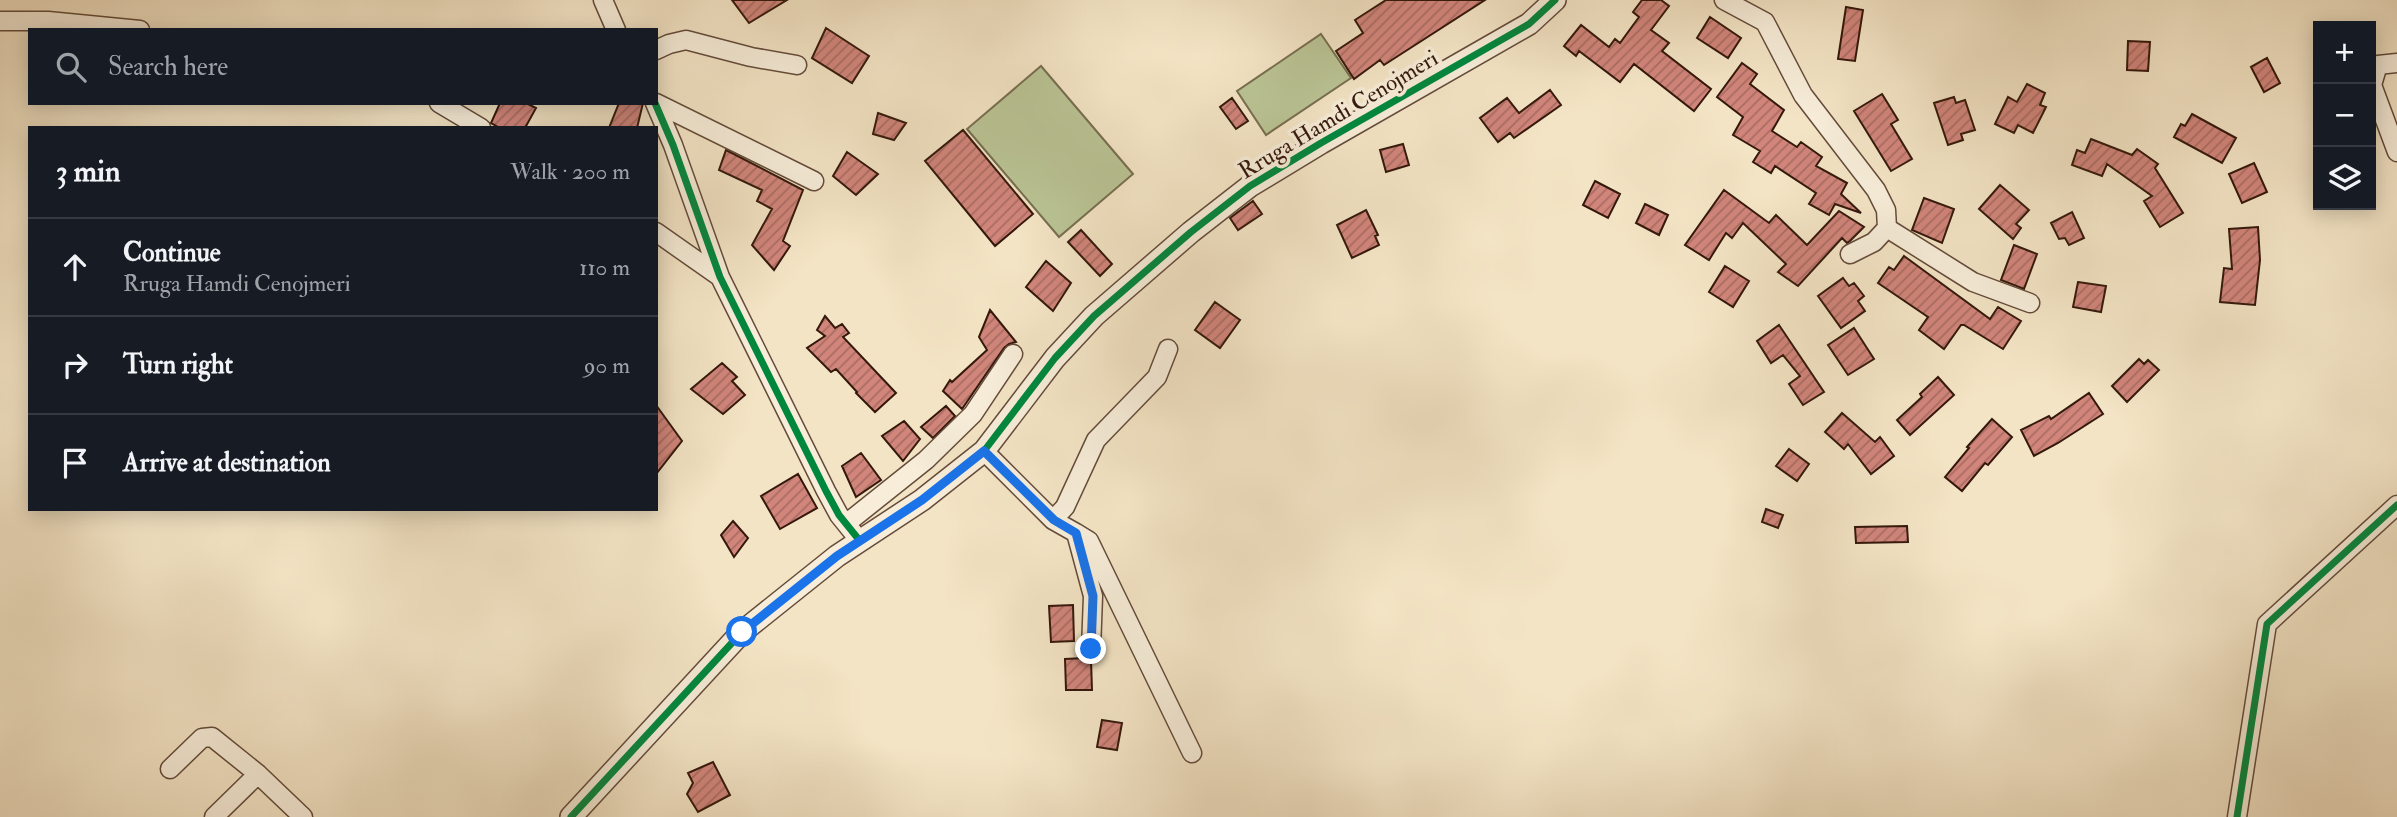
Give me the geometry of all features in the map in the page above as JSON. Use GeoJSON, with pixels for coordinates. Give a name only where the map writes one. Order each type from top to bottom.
{"type":"FeatureCollection","features":[{"type":"Feature","properties":{"kind":"street"},"geometry":{"type":"LineString","coordinates":[[603,0],[615,28]]}},
{"type":"Feature","properties":{"kind":"street","name":"Rruga Hamdi Cenojmeri"},"geometry":{"type":"LineString","coordinates":[[571,817],[742,632],[837,556],[922,500],[984,451],[1055,358],[1094,316],[1191,232],[1261,179],[1530,24],[1555,0]]}},
{"type":"Feature","properties":{"kind":"street"},"geometry":{"type":"LineString","coordinates":[[1724,0],[1765,22],[1803,95],[1876,190],[1886,210],[1887,228],[1874,243],[1850,254]]}},
{"type":"Feature","properties":{"kind":"street"},"geometry":{"type":"LineString","coordinates":[[0,21],[48,21],[120,28]]}},
{"type":"Feature","properties":{"kind":"street"},"geometry":{"type":"LineString","coordinates":[[658,49],[686,40],[751,57],[797,65]]}},
{"type":"Feature","properties":{"kind":"street"},"geometry":{"type":"LineString","coordinates":[[2397,63],[2378,65],[2372,85],[2397,152]]}},
{"type":"Feature","properties":{"kind":"street"},"geometry":{"type":"LineString","coordinates":[[658,104],[814,181]]}},
{"type":"Feature","properties":{"kind":"street"},"geometry":{"type":"LineString","coordinates":[[442,105],[478,126]]}},
{"type":"Feature","properties":{"kind":"street"},"geometry":{"type":"LineString","coordinates":[[656,105],[720,276],[826,491],[839,515],[860,541]]}},
{"type":"Feature","properties":{"kind":"street"},"geometry":{"type":"LineString","coordinates":[[1887,228],[1973,282],[2030,303]]}},
{"type":"Feature","properties":{"kind":"street"},"geometry":{"type":"LineString","coordinates":[[658,233],[720,276]]}},
{"type":"Feature","properties":{"kind":"street"},"geometry":{"type":"LineString","coordinates":[[1054,520],[1065,507],[1096,440],[1157,377],[1168,349]]}},
{"type":"Feature","properties":{"kind":"street"},"geometry":{"type":"LineString","coordinates":[[847,523],[926,460],[973,414],[1013,354]]}},
{"type":"Feature","properties":{"kind":"street"},"geometry":{"type":"LineString","coordinates":[[984,451],[1054,520],[1089,541],[1192,752]]}},
{"type":"Feature","properties":{"kind":"street"},"geometry":{"type":"LineString","coordinates":[[2237,817],[2267,624],[2397,505]]}},
{"type":"Feature","properties":{"kind":"street"},"geometry":{"type":"LineString","coordinates":[[1076,533],[1093,596],[1091,649]]}},
{"type":"Feature","properties":{"kind":"street"},"geometry":{"type":"LineString","coordinates":[[170,769],[202,738],[212,737],[258,774],[303,817]]}},
{"type":"Feature","properties":{"kind":"street"},"geometry":{"type":"LineString","coordinates":[[214,817],[258,774]]}},
{"type":"Feature","properties":{"kind":"green space"},"geometry":{"type":"Polygon","coordinates":[[[1321,34],[1351,78],[1266,135],[1237,91],[1321,34]]]}},
{"type":"Feature","properties":{"kind":"green space"},"geometry":{"type":"Polygon","coordinates":[[[1041,66],[1133,174],[1059,237],[967,129],[1041,66]]]}},
{"type":"Feature","properties":{"kind":"building"},"geometry":{"type":"Polygon","coordinates":[[[732,0],[787,0],[749,23],[732,0]]]}},
{"type":"Feature","properties":{"kind":"building"},"geometry":{"type":"Polygon","coordinates":[[[1386,0],[1485,0],[1384,65],[1380,60],[1354,79],[1336,51],[1363,33],[1355,20],[1386,0]]]}},
{"type":"Feature","properties":{"kind":"building"},"geometry":{"type":"Polygon","coordinates":[[[1642,0],[1661,0],[1669,6],[1651,30],[1669,43],[1662,51],[1711,89],[1694,111],[1634,64],[1620,82],[1579,51],[1576,56],[1564,46],[1581,25],[1609,47],[1615,39],[1620,43],[1639,17],[1633,12],[1642,0]]]}},
{"type":"Feature","properties":{"kind":"building"},"geometry":{"type":"Polygon","coordinates":[[[1846,7],[1863,10],[1855,61],[1838,59],[1846,7]]]}},
{"type":"Feature","properties":{"kind":"building"},"geometry":{"type":"Polygon","coordinates":[[[1710,17],[1741,38],[1728,58],[1697,38],[1710,17]]]}},
{"type":"Feature","properties":{"kind":"building"},"geometry":{"type":"Polygon","coordinates":[[[826,28],[869,56],[852,83],[812,58],[826,28]]]}},
{"type":"Feature","properties":{"kind":"building"},"geometry":{"type":"Polygon","coordinates":[[[2128,41],[2150,42],[2148,71],[2127,70],[2128,41]]]}},
{"type":"Feature","properties":{"kind":"building"},"geometry":{"type":"Polygon","coordinates":[[[2267,58],[2280,83],[2264,92],[2251,67],[2267,58]]]}},
{"type":"Feature","properties":{"kind":"building"},"geometry":{"type":"Polygon","coordinates":[[[1742,63],[1757,74],[1750,84],[1784,110],[1772,131],[1797,147],[1801,142],[1822,157],[1816,166],[1847,183],[1841,194],[1861,213],[1835,204],[1829,215],[1809,204],[1816,193],[1775,166],[1771,173],[1753,162],[1760,151],[1733,135],[1743,117],[1717,97],[1742,63]]]}},
{"type":"Feature","properties":{"kind":"building"},"geometry":{"type":"Polygon","coordinates":[[[2027,84],[2045,93],[2040,105],[2046,107],[2033,133],[2018,125],[2014,133],[1995,124],[2008,97],[2017,102],[2027,84]]]}},
{"type":"Feature","properties":{"kind":"building"},"geometry":{"type":"Polygon","coordinates":[[[1550,90],[1561,105],[1514,138],[1510,133],[1498,142],[1480,118],[1507,98],[1519,113],[1550,90]]]}},
{"type":"Feature","properties":{"kind":"building"},"geometry":{"type":"Polygon","coordinates":[[[1882,94],[1898,120],[1891,124],[1912,159],[1891,171],[1854,111],[1882,94]]]}},
{"type":"Feature","properties":{"kind":"building"},"geometry":{"type":"Polygon","coordinates":[[[1954,97],[1956,103],[1965,100],[1975,130],[1961,134],[1963,140],[1948,145],[1934,103],[1954,97]]]}},
{"type":"Feature","properties":{"kind":"building"},"geometry":{"type":"Polygon","coordinates":[[[1232,98],[1248,121],[1236,129],[1220,107],[1232,98]]]}},
{"type":"Feature","properties":{"kind":"building"},"geometry":{"type":"Polygon","coordinates":[[[499,105],[530,105],[536,108],[526,126],[496,126],[491,123],[499,105]]]}},
{"type":"Feature","properties":{"kind":"building"},"geometry":{"type":"Polygon","coordinates":[[[618,105],[643,105],[637,126],[610,126],[618,105]]]}},
{"type":"Feature","properties":{"kind":"building"},"geometry":{"type":"Polygon","coordinates":[[[878,113],[906,123],[894,140],[873,134],[878,113]]]}},
{"type":"Feature","properties":{"kind":"building"},"geometry":{"type":"Polygon","coordinates":[[[2192,114],[2236,138],[2222,163],[2174,137],[2181,124],[2185,126],[2192,114]]]}},
{"type":"Feature","properties":{"kind":"building"},"geometry":{"type":"Polygon","coordinates":[[[963,130],[1033,214],[995,246],[925,161],[963,130]]]}},
{"type":"Feature","properties":{"kind":"building"},"geometry":{"type":"Polygon","coordinates":[[[2091,139],[2132,155],[2137,149],[2158,164],[2155,168],[2183,213],[2160,227],[2144,201],[2152,196],[2107,164],[2102,176],[2072,165],[2077,150],[2085,153],[2091,139]]]}},
{"type":"Feature","properties":{"kind":"building"},"geometry":{"type":"Polygon","coordinates":[[[1403,144],[1409,165],[1386,172],[1380,150],[1403,144]]]}},
{"type":"Feature","properties":{"kind":"building"},"geometry":{"type":"Polygon","coordinates":[[[726,150],[803,190],[783,241],[790,246],[774,270],[752,245],[772,209],[757,201],[762,190],[719,170],[726,150]]]}},
{"type":"Feature","properties":{"kind":"building"},"geometry":{"type":"Polygon","coordinates":[[[847,152],[878,174],[856,195],[833,176],[847,152]]]}},
{"type":"Feature","properties":{"kind":"building"},"geometry":{"type":"Polygon","coordinates":[[[2254,163],[2267,192],[2242,203],[2229,174],[2254,163]]]}},
{"type":"Feature","properties":{"kind":"building"},"geometry":{"type":"Polygon","coordinates":[[[1595,181],[1620,194],[1608,218],[1583,205],[1595,181]]]}},
{"type":"Feature","properties":{"kind":"building"},"geometry":{"type":"Polygon","coordinates":[[[2000,185],[2029,210],[2016,224],[2021,228],[2013,239],[1979,209],[2000,185]]]}},
{"type":"Feature","properties":{"kind":"building"},"geometry":{"type":"Polygon","coordinates":[[[1724,190],[1769,223],[1776,215],[1807,245],[1839,211],[1864,227],[1847,243],[1842,238],[1798,286],[1778,272],[1786,264],[1743,223],[1732,238],[1726,233],[1709,260],[1685,245],[1724,190]]]}},
{"type":"Feature","properties":{"kind":"building"},"geometry":{"type":"Polygon","coordinates":[[[1924,198],[1954,209],[1942,243],[1912,230],[1924,198]]]}},
{"type":"Feature","properties":{"kind":"building"},"geometry":{"type":"Polygon","coordinates":[[[1253,201],[1262,214],[1238,230],[1230,218],[1253,201]]]}},
{"type":"Feature","properties":{"kind":"building"},"geometry":{"type":"Polygon","coordinates":[[[1645,204],[1668,215],[1659,235],[1636,223],[1645,204]]]}},
{"type":"Feature","properties":{"kind":"building"},"geometry":{"type":"Polygon","coordinates":[[[1366,210],[1378,235],[1375,236],[1379,245],[1352,258],[1337,225],[1366,210]]]}},
{"type":"Feature","properties":{"kind":"building"},"geometry":{"type":"Polygon","coordinates":[[[2072,212],[2084,238],[2069,245],[2065,238],[2059,239],[2051,223],[2072,212]]]}},
{"type":"Feature","properties":{"kind":"building"},"geometry":{"type":"Polygon","coordinates":[[[2258,227],[2260,260],[2255,305],[2220,302],[2224,268],[2232,269],[2229,229],[2258,227]]]}},
{"type":"Feature","properties":{"kind":"building"},"geometry":{"type":"Polygon","coordinates":[[[1081,230],[1112,264],[1100,276],[1068,242],[1081,230]]]}},
{"type":"Feature","properties":{"kind":"building"},"geometry":{"type":"Polygon","coordinates":[[[2014,245],[2037,254],[2024,289],[2001,280],[2014,245]]]}},
{"type":"Feature","properties":{"kind":"building"},"geometry":{"type":"Polygon","coordinates":[[[1904,256],[1990,319],[1998,307],[2021,321],[2003,349],[1964,325],[1961,325],[1944,349],[1919,330],[1928,317],[1878,283],[1889,267],[1894,270],[1904,256]]]}},
{"type":"Feature","properties":{"kind":"building"},"geometry":{"type":"Polygon","coordinates":[[[1046,261],[1071,283],[1053,311],[1026,287],[1046,261]]]}},
{"type":"Feature","properties":{"kind":"building"},"geometry":{"type":"Polygon","coordinates":[[[1725,266],[1749,281],[1733,307],[1709,292],[1725,266]]]}},
{"type":"Feature","properties":{"kind":"building"},"geometry":{"type":"Polygon","coordinates":[[[1843,278],[1849,286],[1854,283],[1864,296],[1858,301],[1865,311],[1841,328],[1818,296],[1843,278]]]}},
{"type":"Feature","properties":{"kind":"building"},"geometry":{"type":"Polygon","coordinates":[[[2078,282],[2106,286],[2101,312],[2073,307],[2078,282]]]}},
{"type":"Feature","properties":{"kind":"building"},"geometry":{"type":"Polygon","coordinates":[[[1215,302],[1240,320],[1220,348],[1195,330],[1215,302]]]}},
{"type":"Feature","properties":{"kind":"building"},"geometry":{"type":"Polygon","coordinates":[[[990,310],[1016,342],[1004,348],[962,409],[943,391],[950,380],[952,382],[987,350],[979,337],[990,310]]]}},
{"type":"Feature","properties":{"kind":"building"},"geometry":{"type":"Polygon","coordinates":[[[825,316],[835,328],[842,324],[849,333],[843,337],[896,393],[875,412],[836,369],[831,372],[807,348],[825,336],[817,330],[825,316]]]}},
{"type":"Feature","properties":{"kind":"building"},"geometry":{"type":"Polygon","coordinates":[[[1779,325],[1824,392],[1803,405],[1789,384],[1800,376],[1783,355],[1771,363],[1757,341],[1779,325]]]}},
{"type":"Feature","properties":{"kind":"building"},"geometry":{"type":"Polygon","coordinates":[[[1854,328],[1874,359],[1848,375],[1828,345],[1854,328]]]}},
{"type":"Feature","properties":{"kind":"building"},"geometry":{"type":"Polygon","coordinates":[[[2139,359],[2144,364],[2148,360],[2159,370],[2127,402],[2112,386],[2139,359]]]}},
{"type":"Feature","properties":{"kind":"building"},"geometry":{"type":"Polygon","coordinates":[[[722,363],[737,377],[732,381],[745,395],[723,414],[691,389],[722,363]]]}},
{"type":"Feature","properties":{"kind":"building"},"geometry":{"type":"Polygon","coordinates":[[[1938,377],[1954,395],[1910,435],[1897,420],[1922,397],[1920,394],[1938,377]]]}},
{"type":"Feature","properties":{"kind":"building"},"geometry":{"type":"Polygon","coordinates":[[[2089,393],[2103,414],[2034,456],[2021,430],[2049,416],[2051,419],[2089,393]]]}},
{"type":"Feature","properties":{"kind":"building"},"geometry":{"type":"Polygon","coordinates":[[[946,406],[955,416],[933,438],[921,427],[946,406]]]}},
{"type":"Feature","properties":{"kind":"building"},"geometry":{"type":"Polygon","coordinates":[[[658,408],[682,441],[658,471],[658,408]]]}},
{"type":"Feature","properties":{"kind":"building"},"geometry":{"type":"Polygon","coordinates":[[[1842,413],[1875,442],[1880,437],[1894,456],[1871,474],[1848,444],[1844,449],[1825,432],[1842,413]]]}},
{"type":"Feature","properties":{"kind":"building"},"geometry":{"type":"Polygon","coordinates":[[[1992,419],[2012,437],[1988,465],[1985,463],[1962,491],[1945,477],[1992,419]]]}},
{"type":"Feature","properties":{"kind":"building"},"geometry":{"type":"Polygon","coordinates":[[[904,421],[920,439],[903,461],[882,436],[904,421]]]}},
{"type":"Feature","properties":{"kind":"building"},"geometry":{"type":"Polygon","coordinates":[[[1789,449],[1809,464],[1797,481],[1776,466],[1789,449]]]}},
{"type":"Feature","properties":{"kind":"building"},"geometry":{"type":"Polygon","coordinates":[[[861,453],[881,480],[856,497],[842,466],[861,453]]]}},
{"type":"Feature","properties":{"kind":"building"},"geometry":{"type":"Polygon","coordinates":[[[798,474],[817,508],[780,529],[761,496],[798,474]]]}},
{"type":"Feature","properties":{"kind":"building"},"geometry":{"type":"Polygon","coordinates":[[[1766,509],[1783,515],[1778,528],[1762,522],[1766,509]]]}},
{"type":"Feature","properties":{"kind":"building"},"geometry":{"type":"Polygon","coordinates":[[[733,521],[748,538],[734,557],[721,535],[733,521]]]}},
{"type":"Feature","properties":{"kind":"building"},"geometry":{"type":"Polygon","coordinates":[[[1907,526],[1908,542],[1856,543],[1855,527],[1907,526]]]}},
{"type":"Feature","properties":{"kind":"building"},"geometry":{"type":"Polygon","coordinates":[[[1073,605],[1074,641],[1051,642],[1049,606],[1073,605]]]}},
{"type":"Feature","properties":{"kind":"building"},"geometry":{"type":"Polygon","coordinates":[[[1065,659],[1091,660],[1092,690],[1066,690],[1065,659]]]}},
{"type":"Feature","properties":{"kind":"building"},"geometry":{"type":"Polygon","coordinates":[[[1102,720],[1122,723],[1117,750],[1097,747],[1102,720]]]}},
{"type":"Feature","properties":{"kind":"building"},"geometry":{"type":"Polygon","coordinates":[[[713,762],[730,795],[698,812],[687,794],[693,783],[688,773],[713,762]]]}},
{"type":"Feature","properties":{"kind":"cycle path"},"geometry":{"type":"LineString","coordinates":[[571,817],[742,632],[837,556],[922,500],[984,451],[1055,358],[1094,316],[1191,232],[1250,186],[1529,24],[1555,0]]}},
{"type":"Feature","properties":{"kind":"cycle path"},"geometry":{"type":"LineString","coordinates":[[656,105],[720,277],[826,491],[839,515],[860,541]]}},
{"type":"Feature","properties":{"kind":"cycle path"},"geometry":{"type":"LineString","coordinates":[[2237,817],[2267,624],[2397,505]]}},
{"type":"Feature","properties":{"kind":"route"},"geometry":{"type":"LineString","coordinates":[[742,632],[837,556],[922,500],[984,451],[1054,520],[1076,533],[1093,596],[1091,649]]}}]}
